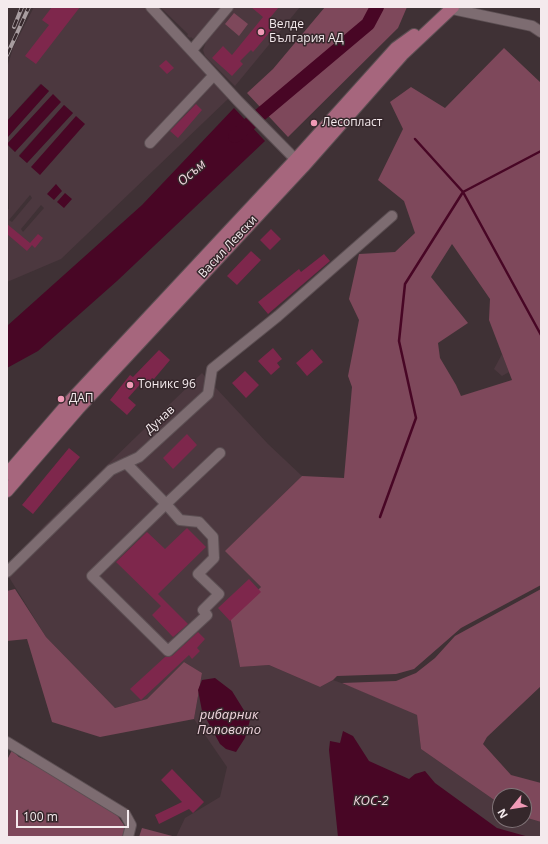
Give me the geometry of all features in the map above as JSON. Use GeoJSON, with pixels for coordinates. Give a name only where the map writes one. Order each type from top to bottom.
{"type":"FeatureCollection","features":[{"type":"Feature","properties":{"kind":"main road","name":"Васил Левски"},"geometry":{"type":"LineString","coordinates":[[7,491],[73,415],[299,163],[396,48],[452,8]]}},
{"type":"Feature","properties":{"kind":"main road","name":"Васил Левски"},"geometry":{"type":"LineString","coordinates":[[7,474],[76,395],[299,163]]}},
{"type":"Feature","properties":{"kind":"street"},"geometry":{"type":"LineString","coordinates":[[151,7],[238,101],[299,163]]}},
{"type":"Feature","properties":{"kind":"street"},"geometry":{"type":"LineString","coordinates":[[192,50],[228,7]]}},
{"type":"Feature","properties":{"kind":"street"},"geometry":{"type":"LineString","coordinates":[[452,8],[532,26],[541,32]]}},
{"type":"Feature","properties":{"kind":"street"},"geometry":{"type":"LineString","coordinates":[[150,143],[214,75]]}},
{"type":"Feature","properties":{"kind":"street","name":"Дунав"},"geometry":{"type":"LineString","coordinates":[[7,572],[111,470],[139,457],[208,394],[212,369],[278,316],[392,216]]}},
{"type":"Feature","properties":{"kind":"street"},"geometry":{"type":"LineString","coordinates":[[126,463],[166,504],[180,520],[199,522],[213,537],[214,558],[198,574],[219,594],[203,610],[207,615],[168,651],[92,576],[166,504],[220,453]]}},
{"type":"Feature","properties":{"kind":"street"},"geometry":{"type":"LineString","coordinates":[[7,742],[125,814],[131,825],[128,837]]}},
{"type":"Feature","properties":{"kind":"shaded area"},"geometry":{"type":"Polygon","coordinates":[[[34,7],[145,7],[229,98],[61,259],[7,282],[7,210],[9,209],[7,145],[15,152],[52,95],[7,144],[7,138],[49,91],[40,84],[7,121],[7,68],[13,48],[34,7]],[[64,105],[19,155],[27,163],[73,113],[64,105]],[[30,195],[9,220],[12,222],[32,198],[30,195]],[[41,205],[21,229],[23,232],[44,208],[41,205]]]}},
{"type":"Feature","properties":{"kind":"shaded area","name":"Велде България АД"},"geometry":{"type":"Polygon","coordinates":[[[160,7],[300,7],[235,86],[205,56],[203,50],[206,42],[197,35],[193,39],[187,36],[188,34],[160,7]]]}},
{"type":"Feature","properties":{"kind":"shaded area"},"geometry":{"type":"Polygon","coordinates":[[[325,7],[407,7],[398,28],[288,137],[247,93],[273,69],[325,7]]]}},
{"type":"Feature","properties":{"kind":"shaded area"},"geometry":{"type":"Polygon","coordinates":[[[234,13],[248,24],[239,36],[225,24],[234,13]]]}},
{"type":"Feature","properties":{"kind":"shaded area"},"geometry":{"type":"Polygon","coordinates":[[[504,48],[541,83],[541,585],[461,628],[414,669],[396,674],[337,676],[320,687],[269,665],[240,667],[230,616],[261,587],[225,551],[302,476],[344,478],[352,387],[348,376],[359,320],[349,299],[359,254],[395,252],[415,233],[404,201],[378,180],[403,129],[390,102],[411,87],[445,108],[504,48]],[[452,244],[431,277],[468,323],[438,343],[440,358],[461,396],[512,380],[489,320],[490,299],[452,244]]]}},
{"type":"Feature","properties":{"kind":"shaded area"},"geometry":{"type":"Polygon","coordinates":[[[502,354],[509,372],[502,376],[494,369],[502,354]]]}},
{"type":"Feature","properties":{"kind":"shaded area"},"geometry":{"type":"Polygon","coordinates":[[[202,373],[268,444],[302,476],[226,551],[261,587],[230,616],[240,667],[269,665],[320,687],[333,680],[417,715],[421,749],[492,798],[492,828],[532,828],[532,819],[541,822],[541,837],[176,837],[185,818],[220,797],[227,767],[194,719],[202,673],[184,662],[147,699],[115,708],[46,637],[7,574],[7,567],[44,526],[202,373]]]}},
{"type":"Feature","properties":{"kind":"shaded area"},"geometry":{"type":"Polygon","coordinates":[[[15,589],[46,637],[115,708],[147,699],[184,662],[202,673],[194,719],[100,737],[52,722],[27,639],[7,641],[7,591],[15,589]]]}},
{"type":"Feature","properties":{"kind":"shaded area"},"geometry":{"type":"Polygon","coordinates":[[[541,589],[541,686],[487,737],[483,744],[511,775],[541,783],[541,822],[532,819],[532,788],[492,788],[492,798],[421,749],[417,715],[342,683],[396,681],[416,673],[435,658],[455,636],[541,589]]]}},
{"type":"Feature","properties":{"kind":"shaded area"},"geometry":{"type":"Polygon","coordinates":[[[12,750],[19,757],[38,766],[117,815],[126,828],[124,837],[7,837],[7,760],[12,750]]]}},
{"type":"Feature","properties":{"kind":"shaded area"},"geometry":{"type":"Polygon","coordinates":[[[142,828],[176,837],[139,837],[142,828]]]}},
{"type":"Feature","properties":{"kind":"water"},"geometry":{"type":"Polygon","coordinates":[[[41,84],[49,91],[7,138],[7,121],[41,84]]]}},
{"type":"Feature","properties":{"kind":"water"},"geometry":{"type":"Polygon","coordinates":[[[53,94],[61,102],[15,152],[7,144],[53,94]]]}},
{"type":"Feature","properties":{"kind":"water"},"geometry":{"type":"Polygon","coordinates":[[[64,105],[73,113],[27,163],[19,156],[64,105]]]}},
{"type":"Feature","properties":{"kind":"water"},"geometry":{"type":"Polygon","coordinates":[[[234,108],[265,141],[117,281],[38,351],[7,368],[7,326],[142,205],[234,108]]]}},
{"type":"Feature","properties":{"kind":"water"},"geometry":{"type":"Polygon","coordinates":[[[76,116],[85,124],[40,175],[31,167],[76,116]]]}},
{"type":"Feature","properties":{"kind":"water"},"geometry":{"type":"Polygon","coordinates":[[[56,184],[62,191],[54,200],[47,194],[56,184]]]}},
{"type":"Feature","properties":{"kind":"water"},"geometry":{"type":"Polygon","coordinates":[[[65,193],[72,199],[64,208],[57,202],[65,193]]]}},
{"type":"Feature","properties":{"kind":"water","name":"рибарник Поповото"},"geometry":{"type":"Polygon","coordinates":[[[215,678],[232,691],[250,720],[245,738],[236,752],[226,749],[220,744],[202,711],[198,690],[202,680],[215,678]]]}},
{"type":"Feature","properties":{"kind":"water","name":"КОС-2"},"geometry":{"type":"Polygon","coordinates":[[[343,731],[353,736],[369,761],[409,779],[415,774],[425,771],[435,783],[492,824],[492,828],[529,837],[338,837],[329,750],[330,741],[340,743],[343,731]]]}},
{"type":"Feature","properties":{"kind":"building"},"geometry":{"type":"Polygon","coordinates":[[[52,7],[80,7],[36,64],[25,56],[49,25],[42,20],[52,7]]]}},
{"type":"Feature","properties":{"kind":"building"},"geometry":{"type":"Polygon","coordinates":[[[251,7],[279,7],[269,19],[276,25],[253,52],[251,50],[240,61],[243,64],[232,76],[212,58],[223,46],[232,55],[263,17],[251,7]]]}},
{"type":"Feature","properties":{"kind":"building"},"geometry":{"type":"Polygon","coordinates":[[[166,60],[174,68],[167,74],[159,66],[166,60]]]}},
{"type":"Feature","properties":{"kind":"building"},"geometry":{"type":"Polygon","coordinates":[[[196,104],[202,110],[178,138],[170,131],[196,104]]]}},
{"type":"Feature","properties":{"kind":"building"},"geometry":{"type":"Polygon","coordinates":[[[7,224],[30,243],[38,234],[43,238],[35,248],[32,245],[27,251],[7,234],[7,224]]]}},
{"type":"Feature","properties":{"kind":"building"},"geometry":{"type":"Polygon","coordinates":[[[271,229],[281,239],[270,250],[260,240],[271,229]]]}},
{"type":"Feature","properties":{"kind":"building"},"geometry":{"type":"Polygon","coordinates":[[[251,251],[261,260],[237,285],[227,276],[251,251]]]}},
{"type":"Feature","properties":{"kind":"building"},"geometry":{"type":"Polygon","coordinates":[[[324,254],[330,261],[268,314],[258,302],[299,269],[301,272],[324,254]]]}},
{"type":"Feature","properties":{"kind":"building"},"geometry":{"type":"Polygon","coordinates":[[[273,348],[282,359],[277,363],[280,367],[271,375],[258,361],[273,348]]]}},
{"type":"Feature","properties":{"kind":"building"},"geometry":{"type":"Polygon","coordinates":[[[312,349],[323,362],[307,376],[296,363],[312,349]]]}},
{"type":"Feature","properties":{"kind":"building"},"geometry":{"type":"Polygon","coordinates":[[[159,350],[170,360],[154,379],[152,378],[148,383],[144,380],[128,398],[136,405],[127,415],[110,400],[130,375],[133,377],[159,350]]]}},
{"type":"Feature","properties":{"kind":"building"},"geometry":{"type":"Polygon","coordinates":[[[245,371],[259,385],[246,398],[232,383],[245,371]]]}},
{"type":"Feature","properties":{"kind":"building"},"geometry":{"type":"Polygon","coordinates":[[[187,434],[197,445],[173,469],[163,458],[187,434]]]}},
{"type":"Feature","properties":{"kind":"building"},"geometry":{"type":"Polygon","coordinates":[[[69,448],[80,457],[33,514],[22,505],[69,448]]]}},
{"type":"Feature","properties":{"kind":"building"},"geometry":{"type":"Polygon","coordinates":[[[187,528],[206,547],[158,594],[188,624],[173,637],[152,615],[161,606],[116,562],[147,532],[165,549],[187,528]]]}},
{"type":"Feature","properties":{"kind":"building"},"geometry":{"type":"Polygon","coordinates":[[[249,579],[261,592],[230,621],[218,608],[249,579]]]}},
{"type":"Feature","properties":{"kind":"building"},"geometry":{"type":"Polygon","coordinates":[[[198,632],[205,639],[197,648],[200,651],[192,659],[189,655],[141,700],[130,689],[165,657],[172,656],[198,632]]]}},
{"type":"Feature","properties":{"kind":"building"},"geometry":{"type":"Polygon","coordinates":[[[172,769],[204,802],[193,813],[189,809],[159,824],[155,815],[182,802],[161,780],[172,769]]]}},
{"type":"Feature","properties":{"kind":"waterway","name":"Осъм"},"geometry":{"type":"LineString","coordinates":[[235,136],[368,24],[377,7]]}},
{"type":"Feature","properties":{"kind":"waterway"},"geometry":{"type":"LineString","coordinates":[[415,139],[463,192],[541,151]]}},
{"type":"Feature","properties":{"kind":"waterway"},"geometry":{"type":"LineString","coordinates":[[380,517],[416,418],[399,341],[405,284],[463,192],[541,335]]}},
{"type":"Feature","properties":{"kind":"railway"},"geometry":{"type":"LineString","coordinates":[[14,27],[22,7]]}},
{"type":"Feature","properties":{"kind":"railway"},"geometry":{"type":"LineString","coordinates":[[7,55],[29,7]]}},
{"type":"Feature","properties":{"kind":"place","name":"Велде България АД"},"geometry":{"type":"Point","coordinates":[261,32]}},
{"type":"Feature","properties":{"kind":"place","name":"Лесопласт"},"geometry":{"type":"Point","coordinates":[314,123]}},
{"type":"Feature","properties":{"kind":"place","name":"Тоникс 96"},"geometry":{"type":"Point","coordinates":[130,385]}},
{"type":"Feature","properties":{"kind":"place","name":"ДАП"},"geometry":{"type":"Point","coordinates":[61,399]}}]}
